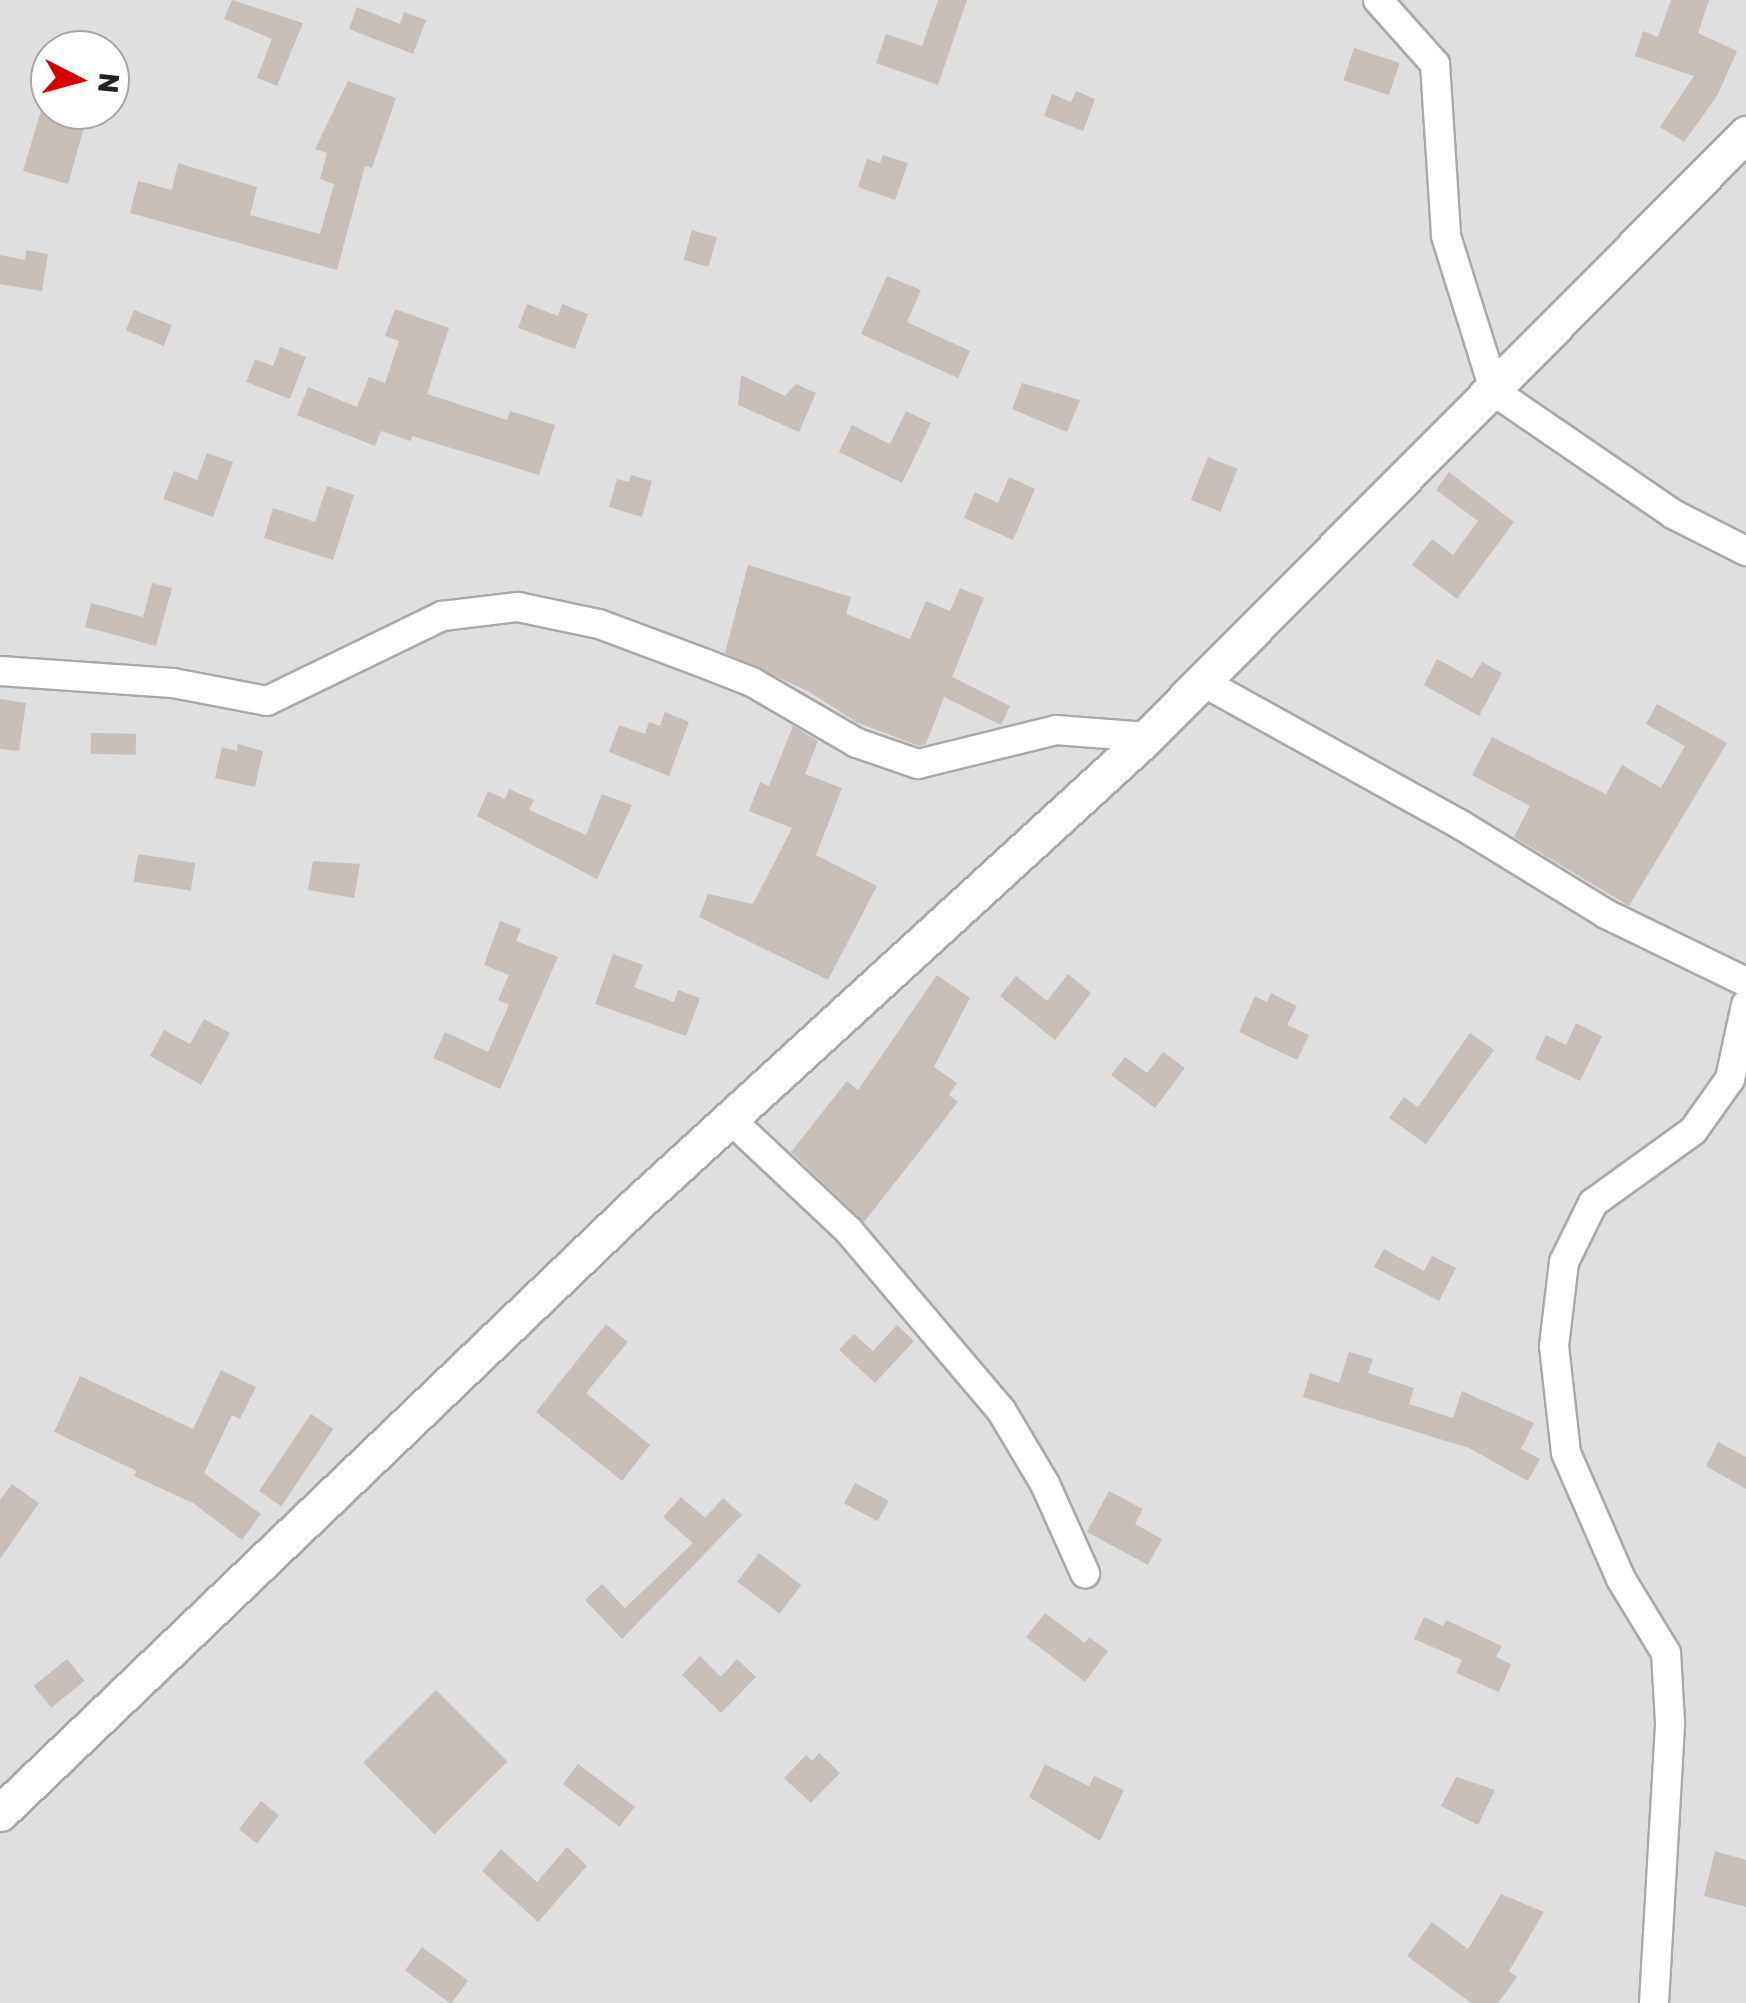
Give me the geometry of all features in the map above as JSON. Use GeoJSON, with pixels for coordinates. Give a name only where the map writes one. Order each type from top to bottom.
{"type":"FeatureCollection","features":[{"type":"Feature","properties":{"kind":"street"},"geometry":{"type":"LineString","coordinates":[[1378,0],[1435,64],[1446,236],[1495,392],[1673,514],[1746,551]]}},
{"type":"Feature","properties":{"kind":"street"},"geometry":{"type":"LineString","coordinates":[[0,1813],[731,1120],[1147,738],[1495,392],[1746,134]]}},
{"type":"Feature","properties":{"kind":"street"},"geometry":{"type":"LineString","coordinates":[[0,671],[173,684],[267,701],[442,616],[518,608],[599,624],[706,664],[752,682],[857,743],[918,764],[1056,730],[1147,738]]}},
{"type":"Feature","properties":{"kind":"street"},"geometry":{"type":"LineString","coordinates":[[1203,682],[1461,824],[1606,914],[1746,982]]}},
{"type":"Feature","properties":{"kind":"street"},"geometry":{"type":"LineString","coordinates":[[1654,2003],[1670,1722],[1666,1653],[1621,1579],[1566,1453],[1554,1346],[1564,1262],[1594,1203],[1692,1131],[1730,1079],[1746,1005]]}},
{"type":"Feature","properties":{"kind":"street"},"geometry":{"type":"LineString","coordinates":[[731,1120],[849,1231],[1001,1410],[1045,1484],[1085,1573]]}},
{"type":"Feature","properties":{"kind":"shaded area"},"geometry":{"type":"Polygon","coordinates":[[[0,0],[1746,0],[1746,2003],[0,2003],[0,0]]]}},
{"type":"Feature","properties":{"kind":"building"},"geometry":{"type":"Polygon","coordinates":[[[232,0],[303,23],[277,86],[257,78],[272,39],[224,19],[232,0]]]}},
{"type":"Feature","properties":{"kind":"building"},"geometry":{"type":"Polygon","coordinates":[[[938,0],[967,0],[938,85],[876,63],[886,34],[922,46],[938,0]]]}},
{"type":"Feature","properties":{"kind":"building"},"geometry":{"type":"Polygon","coordinates":[[[1671,0],[1709,0],[1698,33],[1737,51],[1717,96],[1684,142],[1660,127],[1694,76],[1635,56],[1643,31],[1658,37],[1671,0]]]}},
{"type":"Feature","properties":{"kind":"building"},"geometry":{"type":"Polygon","coordinates":[[[357,7],[400,24],[404,12],[426,20],[413,54],[349,29],[357,7]]]}},
{"type":"Feature","properties":{"kind":"building"},"geometry":{"type":"Polygon","coordinates":[[[1354,48],[1400,63],[1389,95],[1343,80],[1354,48]]]}},
{"type":"Feature","properties":{"kind":"building"},"geometry":{"type":"Polygon","coordinates":[[[348,81],[396,98],[372,168],[365,166],[337,270],[130,213],[138,181],[172,190],[178,163],[257,187],[250,215],[320,234],[334,184],[320,179],[327,153],[315,149],[348,81]]]}},
{"type":"Feature","properties":{"kind":"building"},"geometry":{"type":"Polygon","coordinates":[[[1076,91],[1095,99],[1083,131],[1044,116],[1052,94],[1071,102],[1076,91]]]}},
{"type":"Feature","properties":{"kind":"building"},"geometry":{"type":"Polygon","coordinates":[[[35,130],[83,130],[68,184],[23,171],[35,130]]]}},
{"type":"Feature","properties":{"kind":"building"},"geometry":{"type":"Polygon","coordinates":[[[883,155],[908,163],[895,200],[858,187],[867,159],[880,163],[883,155]]]}},
{"type":"Feature","properties":{"kind":"building"},"geometry":{"type":"Polygon","coordinates":[[[692,230],[717,237],[708,267],[683,260],[692,230]]]}},
{"type":"Feature","properties":{"kind":"building"},"geometry":{"type":"Polygon","coordinates":[[[26,250],[48,254],[42,291],[0,284],[0,255],[25,260],[26,250]]]}},
{"type":"Feature","properties":{"kind":"building"},"geometry":{"type":"Polygon","coordinates":[[[887,276],[921,290],[907,322],[970,351],[958,378],[861,334],[887,276]]]}},
{"type":"Feature","properties":{"kind":"building"},"geometry":{"type":"Polygon","coordinates":[[[527,304],[558,316],[562,304],[588,314],[575,349],[518,328],[527,304]]]}},
{"type":"Feature","properties":{"kind":"building"},"geometry":{"type":"Polygon","coordinates":[[[395,309],[449,328],[427,394],[507,420],[510,411],[555,425],[539,475],[412,436],[411,441],[381,431],[375,446],[297,415],[308,387],[357,407],[369,377],[385,383],[399,341],[385,336],[395,309]]]}},
{"type":"Feature","properties":{"kind":"building"},"geometry":{"type":"Polygon","coordinates":[[[134,310],[172,325],[164,346],[126,330],[134,310]]]}},
{"type":"Feature","properties":{"kind":"building"},"geometry":{"type":"Polygon","coordinates":[[[280,347],[306,357],[290,399],[246,382],[255,359],[273,366],[280,347]]]}},
{"type":"Feature","properties":{"kind":"building"},"geometry":{"type":"Polygon","coordinates":[[[741,375],[785,396],[796,384],[816,393],[799,432],[738,405],[741,375]]]}},
{"type":"Feature","properties":{"kind":"building"},"geometry":{"type":"Polygon","coordinates":[[[1022,383],[1080,400],[1067,432],[1012,409],[1022,383]]]}},
{"type":"Feature","properties":{"kind":"building"},"geometry":{"type":"Polygon","coordinates":[[[906,411],[931,423],[902,483],[839,452],[852,425],[890,444],[906,411]]]}},
{"type":"Feature","properties":{"kind":"building"},"geometry":{"type":"Polygon","coordinates":[[[207,453],[233,462],[213,517],[163,499],[174,471],[197,480],[207,453]]]}},
{"type":"Feature","properties":{"kind":"building"},"geometry":{"type":"Polygon","coordinates":[[[1208,457],[1238,469],[1220,512],[1191,500],[1208,457]]]}},
{"type":"Feature","properties":{"kind":"building"},"geometry":{"type":"Polygon","coordinates":[[[1449,472],[1514,522],[1457,599],[1412,565],[1432,539],[1453,555],[1478,521],[1436,490],[1449,472]]]}},
{"type":"Feature","properties":{"kind":"building"},"geometry":{"type":"Polygon","coordinates":[[[631,475],[652,481],[642,517],[609,507],[617,479],[629,482],[631,475]]]}},
{"type":"Feature","properties":{"kind":"building"},"geometry":{"type":"Polygon","coordinates":[[[1009,477],[1035,489],[1013,540],[964,518],[975,492],[998,503],[1009,477]]]}},
{"type":"Feature","properties":{"kind":"building"},"geometry":{"type":"Polygon","coordinates":[[[327,486],[354,495],[333,560],[264,538],[273,508],[315,522],[327,486]]]}},
{"type":"Feature","properties":{"kind":"building"},"geometry":{"type":"Polygon","coordinates":[[[748,565],[851,597],[846,614],[910,639],[926,601],[950,611],[960,588],[984,598],[952,677],[1010,706],[1001,725],[944,697],[926,744],[919,746],[856,722],[808,691],[725,653],[748,565]]]}},
{"type":"Feature","properties":{"kind":"building"},"geometry":{"type":"Polygon","coordinates":[[[152,583],[172,588],[156,646],[85,627],[91,603],[143,617],[152,583]]]}},
{"type":"Feature","properties":{"kind":"building"},"geometry":{"type":"Polygon","coordinates":[[[1437,659],[1472,678],[1482,662],[1502,673],[1479,716],[1424,685],[1437,659]]]}},
{"type":"Feature","properties":{"kind":"building"},"geometry":{"type":"Polygon","coordinates":[[[0,699],[26,703],[19,751],[0,749],[0,699]]]}},
{"type":"Feature","properties":{"kind":"building"},"geometry":{"type":"Polygon","coordinates":[[[1657,704],[1727,743],[1629,906],[1514,837],[1530,806],[1472,775],[1492,737],[1606,794],[1622,765],[1661,788],[1685,746],[1646,724],[1657,704]]]}},
{"type":"Feature","properties":{"kind":"building"},"geometry":{"type":"Polygon","coordinates":[[[665,712],[689,722],[669,776],[609,752],[619,725],[645,734],[649,722],[660,726],[665,712]]]}},
{"type":"Feature","properties":{"kind":"building"},"geometry":{"type":"Polygon","coordinates":[[[793,726],[818,741],[805,774],[842,788],[816,855],[877,886],[828,980],[699,917],[708,894],[753,904],[792,828],[749,811],[760,782],[769,786],[793,726]]]}},
{"type":"Feature","properties":{"kind":"building"},"geometry":{"type":"Polygon","coordinates":[[[91,733],[136,734],[136,755],[91,754],[91,733]]]}},
{"type":"Feature","properties":{"kind":"building"},"geometry":{"type":"Polygon","coordinates":[[[238,744],[263,751],[255,787],[215,778],[222,747],[237,751],[238,744]]]}},
{"type":"Feature","properties":{"kind":"building"},"geometry":{"type":"Polygon","coordinates":[[[509,789],[534,800],[529,810],[586,835],[602,794],[632,805],[597,879],[477,816],[488,791],[505,799],[509,789]]]}},
{"type":"Feature","properties":{"kind":"building"},"geometry":{"type":"Polygon","coordinates":[[[138,854],[195,863],[191,891],[134,882],[138,854]]]}},
{"type":"Feature","properties":{"kind":"building"},"geometry":{"type":"Polygon","coordinates":[[[313,861],[360,864],[354,898],[308,890],[313,861]]]}},
{"type":"Feature","properties":{"kind":"building"},"geometry":{"type":"Polygon","coordinates":[[[500,921],[521,929],[516,941],[558,957],[500,1089],[433,1058],[445,1032],[488,1052],[509,1005],[498,1000],[509,975],[484,965],[500,921]]]}},
{"type":"Feature","properties":{"kind":"building"},"geometry":{"type":"Polygon","coordinates":[[[613,954],[643,965],[634,987],[674,1002],[678,990],[700,998],[686,1036],[595,1004],[613,954]]]}},
{"type":"Feature","properties":{"kind":"building"},"geometry":{"type":"Polygon","coordinates":[[[1068,974],[1091,993],[1055,1040],[1000,996],[1016,976],[1047,1001],[1068,974]]]}},
{"type":"Feature","properties":{"kind":"building"},"geometry":{"type":"Polygon","coordinates":[[[937,975],[970,998],[934,1067],[957,1083],[949,1095],[958,1102],[864,1222],[791,1152],[847,1081],[858,1090],[937,975]]]}},
{"type":"Feature","properties":{"kind":"building"},"geometry":{"type":"Polygon","coordinates":[[[1271,993],[1297,1006],[1287,1025],[1309,1035],[1297,1060],[1239,1032],[1255,996],[1267,1002],[1271,993]]]}},
{"type":"Feature","properties":{"kind":"building"},"geometry":{"type":"Polygon","coordinates":[[[204,1019],[230,1033],[201,1085],[150,1056],[164,1030],[190,1044],[204,1019]]]}},
{"type":"Feature","properties":{"kind":"building"},"geometry":{"type":"Polygon","coordinates":[[[1576,1023],[1602,1036],[1580,1081],[1535,1059],[1546,1035],[1566,1045],[1576,1023]]]}},
{"type":"Feature","properties":{"kind":"building"},"geometry":{"type":"Polygon","coordinates":[[[1470,1033],[1494,1050],[1426,1144],[1389,1118],[1404,1097],[1418,1107],[1470,1033]]]}},
{"type":"Feature","properties":{"kind":"building"},"geometry":{"type":"Polygon","coordinates":[[[1163,1052],[1185,1068],[1155,1108],[1111,1075],[1125,1057],[1147,1073],[1163,1052]]]}},
{"type":"Feature","properties":{"kind":"building"},"geometry":{"type":"Polygon","coordinates":[[[1384,1249],[1424,1271],[1432,1256],[1456,1268],[1439,1301],[1374,1267],[1384,1249]]]}},
{"type":"Feature","properties":{"kind":"building"},"geometry":{"type":"Polygon","coordinates":[[[606,1324],[628,1342],[586,1393],[650,1445],[622,1481],[536,1412],[606,1324]]]}},
{"type":"Feature","properties":{"kind":"building"},"geometry":{"type":"Polygon","coordinates":[[[897,1325],[914,1341],[875,1383],[839,1350],[854,1334],[873,1351],[897,1325]]]}},
{"type":"Feature","properties":{"kind":"building"},"geometry":{"type":"Polygon","coordinates":[[[1349,1352],[1373,1359],[1368,1373],[1414,1388],[1409,1404],[1453,1418],[1462,1391],[1534,1423],[1521,1449],[1540,1459],[1528,1481],[1469,1448],[1303,1397],[1310,1373],[1339,1383],[1349,1352]]]}},
{"type":"Feature","properties":{"kind":"building"},"geometry":{"type":"Polygon","coordinates":[[[221,1370],[256,1387],[240,1419],[232,1415],[204,1473],[261,1514],[242,1540],[193,1503],[134,1476],[137,1471],[54,1432],[80,1376],[193,1429],[221,1370]]]}},
{"type":"Feature","properties":{"kind":"building"},"geometry":{"type":"Polygon","coordinates":[[[311,1414],[333,1429],[281,1506],[259,1491],[311,1414]]]}},
{"type":"Feature","properties":{"kind":"building"},"geometry":{"type":"Polygon","coordinates":[[[1718,1442],[1746,1457],[1746,1489],[1706,1466],[1718,1442]]]}},
{"type":"Feature","properties":{"kind":"building"},"geometry":{"type":"Polygon","coordinates":[[[855,1483],[889,1501],[878,1521],[844,1503],[855,1483]]]}},
{"type":"Feature","properties":{"kind":"building"},"geometry":{"type":"Polygon","coordinates":[[[12,1484],[39,1503],[0,1559],[0,1500],[12,1484]]]}},
{"type":"Feature","properties":{"kind":"building"},"geometry":{"type":"Polygon","coordinates":[[[1109,1491],[1143,1509],[1135,1524],[1162,1539],[1148,1565],[1087,1532],[1109,1491]]]}},
{"type":"Feature","properties":{"kind":"building"},"geometry":{"type":"Polygon","coordinates":[[[681,1497],[705,1518],[723,1498],[742,1515],[622,1639],[585,1600],[602,1584],[625,1608],[693,1543],[663,1517],[681,1497]]]}},
{"type":"Feature","properties":{"kind":"building"},"geometry":{"type":"Polygon","coordinates":[[[759,1553],[801,1585],[780,1614],[737,1582],[759,1553]]]}},
{"type":"Feature","properties":{"kind":"building"},"geometry":{"type":"Polygon","coordinates":[[[1045,1613],[1085,1643],[1089,1637],[1108,1651],[1085,1682],[1026,1637],[1045,1613]]]}},
{"type":"Feature","properties":{"kind":"building"},"geometry":{"type":"Polygon","coordinates":[[[1424,1617],[1443,1626],[1446,1620],[1502,1646],[1496,1657],[1511,1664],[1499,1692],[1456,1673],[1462,1660],[1414,1639],[1424,1617]]]}},
{"type":"Feature","properties":{"kind":"building"},"geometry":{"type":"Polygon","coordinates":[[[700,1656],[721,1677],[737,1659],[756,1677],[721,1713],[682,1675],[700,1656]]]}},
{"type":"Feature","properties":{"kind":"building"},"geometry":{"type":"Polygon","coordinates":[[[67,1659],[85,1681],[51,1708],[34,1686],[67,1659]]]}},
{"type":"Feature","properties":{"kind":"building"},"geometry":{"type":"Polygon","coordinates":[[[436,1690],[507,1761],[435,1834],[363,1763],[436,1690]]]}},
{"type":"Feature","properties":{"kind":"building"},"geometry":{"type":"Polygon","coordinates":[[[819,1753],[840,1773],[811,1803],[784,1778],[806,1755],[812,1761],[819,1753]]]}},
{"type":"Feature","properties":{"kind":"building"},"geometry":{"type":"Polygon","coordinates":[[[578,1764],[635,1807],[620,1827],[563,1784],[578,1764]]]}},
{"type":"Feature","properties":{"kind":"building"},"geometry":{"type":"Polygon","coordinates":[[[1045,1764],[1089,1786],[1094,1776],[1124,1790],[1100,1841],[1029,1797],[1045,1764]]]}},
{"type":"Feature","properties":{"kind":"building"},"geometry":{"type":"Polygon","coordinates":[[[1456,1777],[1495,1790],[1478,1825],[1441,1806],[1456,1777]]]}},
{"type":"Feature","properties":{"kind":"building"},"geometry":{"type":"Polygon","coordinates":[[[261,1801],[279,1815],[257,1844],[239,1829],[261,1801]]]}},
{"type":"Feature","properties":{"kind":"building"},"geometry":{"type":"Polygon","coordinates":[[[567,1847],[587,1866],[538,1922],[482,1871],[501,1849],[537,1882],[567,1847]]]}},
{"type":"Feature","properties":{"kind":"building"},"geometry":{"type":"Polygon","coordinates":[[[1715,1851],[1746,1860],[1746,1907],[1704,1896],[1715,1851]]]}},
{"type":"Feature","properties":{"kind":"building"},"geometry":{"type":"Polygon","coordinates":[[[1501,1894],[1544,1912],[1509,1971],[1517,1977],[1498,2003],[1471,2003],[1407,1956],[1432,1922],[1468,1949],[1501,1894]]]}},
{"type":"Feature","properties":{"kind":"building"},"geometry":{"type":"Polygon","coordinates":[[[422,1947],[468,1981],[450,2003],[405,1970],[422,1947]]]}}]}
